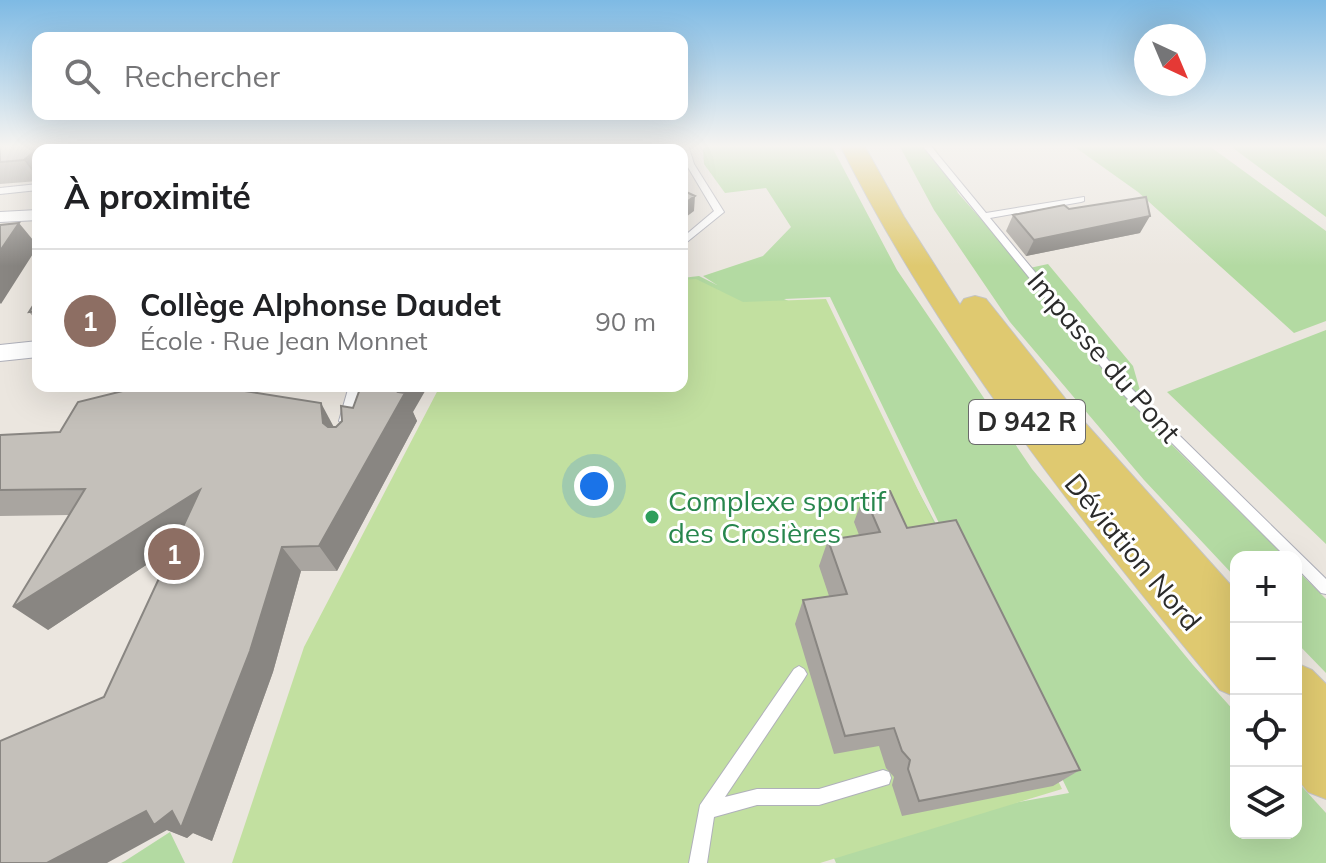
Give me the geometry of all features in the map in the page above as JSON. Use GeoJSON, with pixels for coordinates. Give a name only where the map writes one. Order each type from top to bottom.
{"type":"FeatureCollection","features":[{"type":"Feature","properties":{"kind":"main road","name":"Déviation Nord"},"geometry":{"type":"LineString","coordinates":[[872,185],[950,313],[1025,419],[1141,564],[1230,667]]}},
{"type":"Feature","properties":{"kind":"main road","name":"Déviation Nord"},"geometry":{"type":"LineString","coordinates":[[900,185],[936,250],[991,329],[1066,426],[1230,616]]}},
{"type":"Feature","properties":{"kind":"main road"},"geometry":{"type":"LineString","coordinates":[[1302,692],[1326,718]]}},
{"type":"Feature","properties":{"kind":"main road"},"geometry":{"type":"LineString","coordinates":[[1302,748],[1326,774]]}},
{"type":"Feature","properties":{"kind":"street"},"geometry":{"type":"LineString","coordinates":[[0,217],[32,215]]}},
{"type":"Feature","properties":{"kind":"street"},"geometry":{"type":"LineString","coordinates":[[0,353],[32,350]]}},
{"type":"Feature","properties":{"kind":"lane"},"geometry":{"type":"LineString","coordinates":[[688,238],[719,212],[703,185]]}},
{"type":"Feature","properties":{"kind":"lane","name":"Impasse du Pont"},"geometry":{"type":"LineString","coordinates":[[959,185],[1129,393],[1288,551]]}},
{"type":"Feature","properties":{"kind":"lane"},"geometry":{"type":"LineString","coordinates":[[0,191],[32,188]]}},
{"type":"Feature","properties":{"kind":"lane"},"geometry":{"type":"LineString","coordinates":[[984,216],[1081,199]]}},
{"type":"Feature","properties":{"kind":"lane"},"geometry":{"type":"LineString","coordinates":[[346,437],[344,414],[353,392]]}},
{"type":"Feature","properties":{"kind":"lane","name":"Impasse du Pont"},"geometry":{"type":"LineString","coordinates":[[1302,565],[1326,588]]}},
{"type":"Feature","properties":{"kind":"lane"},"geometry":{"type":"LineString","coordinates":[[698,863],[706,811],[799,674]]}},
{"type":"Feature","properties":{"kind":"lane"},"geometry":{"type":"LineString","coordinates":[[706,811],[757,797],[819,797],[883,778]]}},
{"type":"Feature","properties":{"kind":"green space"},"geometry":{"type":"Polygon","coordinates":[[[719,185],[852,185],[897,270],[1032,469],[1230,706],[1230,839],[1302,839],[1302,787],[1326,813],[1326,863],[836,863],[825,837],[1069,793],[830,297],[784,299],[825,317],[936,524],[928,526],[688,307],[688,277],[699,276],[717,285],[703,276],[763,256],[791,227],[766,188],[725,193],[719,185]]]}},
{"type":"Feature","properties":{"kind":"green space"},"geometry":{"type":"Polygon","coordinates":[[[921,185],[954,185],[1025,269],[1048,264],[1133,366],[1145,408],[1172,445],[1279,551],[1230,551],[1230,572],[1144,480],[1010,322],[921,185]]]}},
{"type":"Feature","properties":{"kind":"green space"},"geometry":{"type":"Polygon","coordinates":[[[1129,185],[1263,185],[1326,231],[1326,321],[1294,333],[1129,185]]]}},
{"type":"Feature","properties":{"kind":"green space"},"geometry":{"type":"Polygon","coordinates":[[[1283,185],[1326,185],[1326,217],[1283,185]]]}},
{"type":"Feature","properties":{"kind":"green space","name":"Complexe sportif des Crosières"},"geometry":{"type":"Polygon","coordinates":[[[696,279],[743,302],[826,299],[1062,789],[820,863],[232,863],[304,647],[437,392],[688,392],[688,280],[696,279]]]}},
{"type":"Feature","properties":{"kind":"green space"},"geometry":{"type":"Polygon","coordinates":[[[1326,330],[1326,544],[1167,392],[1326,330]]]}},
{"type":"Feature","properties":{"kind":"green space"},"geometry":{"type":"Polygon","coordinates":[[[1302,575],[1326,599],[1326,673],[1302,648],[1302,575]]]}},
{"type":"Feature","properties":{"kind":"green space"},"geometry":{"type":"Polygon","coordinates":[[[170,832],[185,863],[121,863],[125,861],[170,832]]]}},
{"type":"Feature","properties":{"kind":"building"},"geometry":{"type":"Polygon","coordinates":[[[1146,197],[1150,216],[1034,240],[1013,215],[1064,205],[1069,209],[1146,197]]]}},
{"type":"Feature","properties":{"kind":"building"},"geometry":{"type":"Polygon","coordinates":[[[19,223],[0,251],[0,225],[19,223]]]}},
{"type":"Feature","properties":{"kind":"building"},"geometry":{"type":"Polygon","coordinates":[[[119,392],[251,392],[321,403],[323,423],[336,427],[342,421],[341,406],[353,408],[359,392],[405,393],[319,546],[282,547],[250,651],[181,828],[172,811],[154,825],[146,811],[47,863],[0,863],[0,741],[104,697],[200,490],[13,607],[85,489],[0,490],[0,435],[60,432],[78,402],[119,392]]]}},
{"type":"Feature","properties":{"kind":"building"},"geometry":{"type":"Polygon","coordinates":[[[890,491],[907,528],[956,520],[1080,770],[919,801],[908,769],[910,760],[902,751],[894,728],[845,736],[803,600],[847,594],[828,540],[880,532],[864,495],[890,491]]]}},
{"type":"Feature","properties":{"kind":"place","name":"Complexe sportif des Crosières"},"geometry":{"type":"Point","coordinates":[652,517]}},
{"type":"Feature","properties":{"kind":"place","name":"Collège Alphonse Daudet"},"geometry":{"type":"Point","coordinates":[174,554]}}]}
